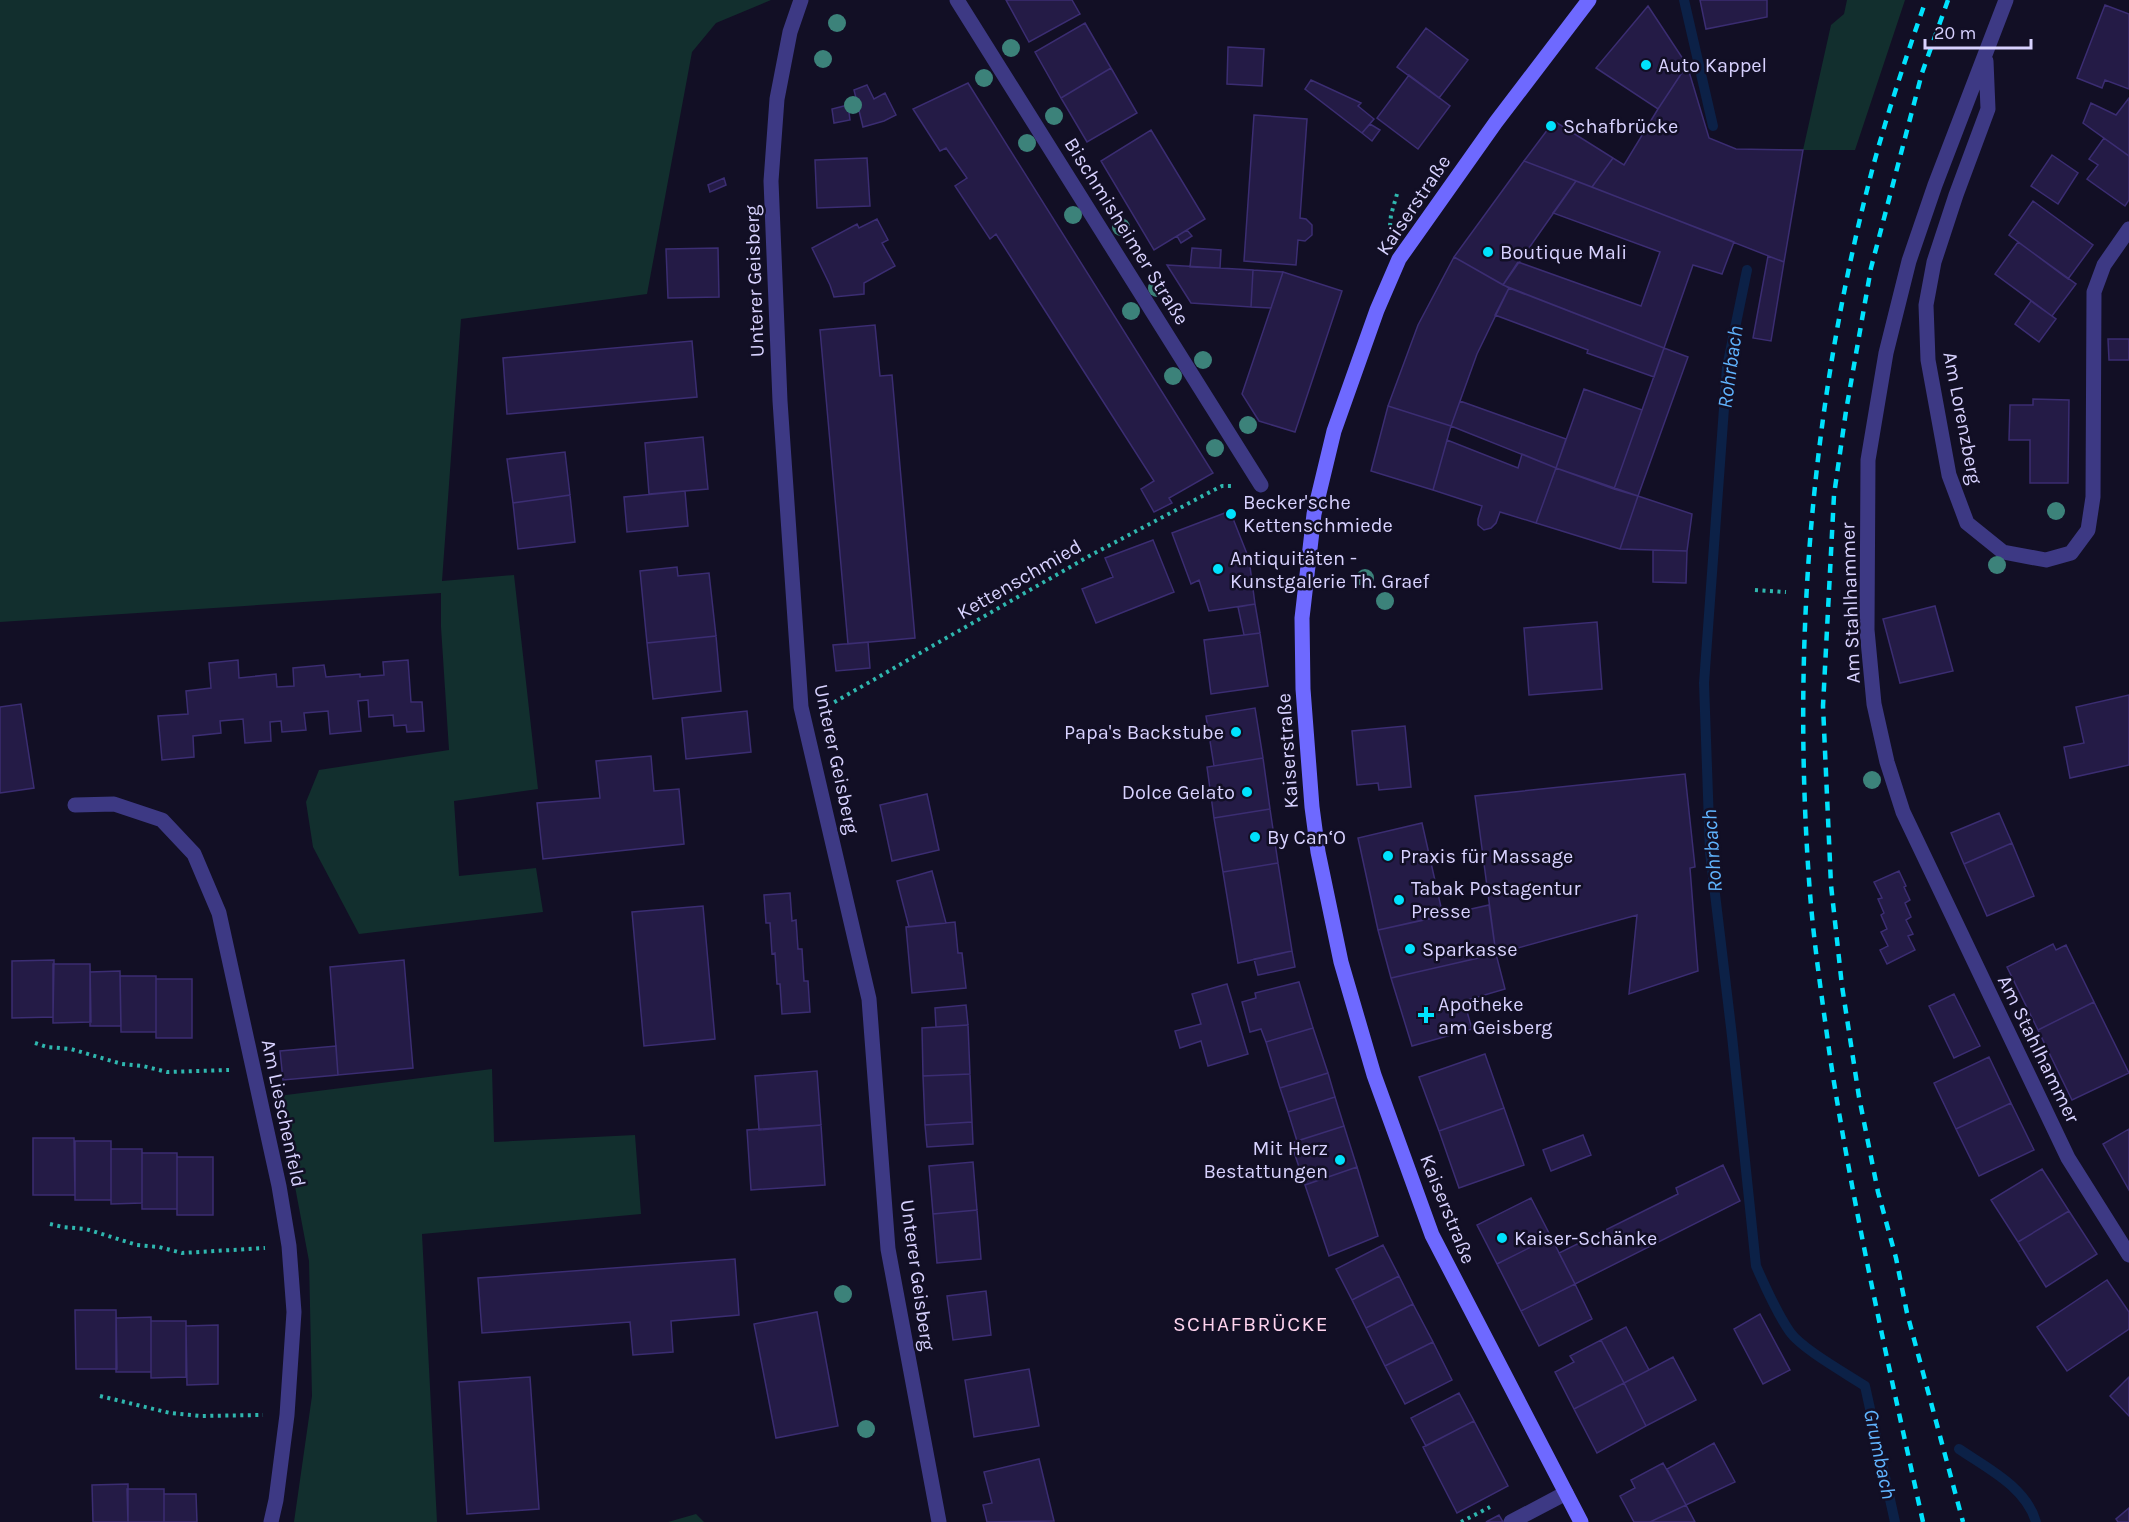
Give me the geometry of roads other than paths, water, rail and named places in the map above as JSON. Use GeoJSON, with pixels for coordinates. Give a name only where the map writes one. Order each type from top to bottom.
{"type":"FeatureCollection","features":[{"type":"Feature","properties":{"kind":"main road","name":"Kaiserstraße"},"geometry":{"type":"LineString","coordinates":[[1581,1522],[1432,1235],[1374,1075],[1341,962],[1317,852],[1303,700],[1302,618],[1314,514],[1332,441],[1377,310],[1399,259],[1496,122],[1589,0]]}},
{"type":"Feature","properties":{"kind":"street","name":"Unterer Geisberg"},"geometry":{"type":"LineString","coordinates":[[801,0],[790,32],[777,99],[771,181],[780,401],[801,707],[869,999],[888,1249],[939,1522]]}},
{"type":"Feature","properties":{"kind":"street","name":"Bischmisheimer Straße"},"geometry":{"type":"LineString","coordinates":[[957,0],[1261,485]]}},
{"type":"Feature","properties":{"kind":"street","name":"Am Stahlhammer"},"geometry":{"type":"LineString","coordinates":[[2006,0],[1935,185],[1909,261],[1886,353],[1868,460],[1867,630],[1874,704],[1887,762],[1903,812],[2068,1158],[2129,1255]]}},
{"type":"Feature","properties":{"kind":"street","name":"Am Lorenzberg"},"geometry":{"type":"LineString","coordinates":[[1986,53],[1988,109],[1934,262],[1926,305],[1928,360],[1948,475],[1967,523],[2003,552],[2046,560],[2071,553],[2088,530],[2093,497],[2094,292],[2104,265],[2129,229]]}},
{"type":"Feature","properties":{"kind":"street","name":"Am Lieschenfeld"},"geometry":{"type":"LineString","coordinates":[[75,805],[114,804],[162,820],[194,854],[219,913],[279,1186],[289,1246],[294,1312],[287,1415],[271,1522]]}},
{"type":"Feature","properties":{"kind":"street"},"geometry":{"type":"LineString","coordinates":[[1511,1522],[1566,1493]]}},
{"type":"Feature","properties":{"kind":"waterway","name":"Rohrbach"},"geometry":{"type":"LineString","coordinates":[[1684,0],[1713,126]]}},
{"type":"Feature","properties":{"kind":"waterway","name":"Rohrbach"},"geometry":{"type":"LineString","coordinates":[[1747,270],[1727,367],[1704,683],[1710,852],[1756,1266],[1780,1316],[1796,1339],[1865,1386],[1895,1522]]}},
{"type":"Feature","properties":{"kind":"waterway","name":"Rohrbach"},"geometry":{"type":"LineString","coordinates":[[1959,1449],[1993,1471],[2015,1489],[2024,1498],[2036,1522]]}},
{"type":"Feature","properties":{"kind":"railway"},"geometry":{"type":"LineString","coordinates":[[1923,1522],[1861,1232],[1830,1057],[1815,946],[1809,880],[1804,790],[1803,699],[1812,518],[1835,339],[1874,163],[1898,81],[1926,0]]}},
{"type":"Feature","properties":{"kind":"railway"},"geometry":{"type":"LineString","coordinates":[[1948,0],[1922,73],[1871,268],[1834,495],[1823,706],[1831,885],[1842,986],[1859,1097],[1878,1192],[1896,1258],[1907,1313],[1963,1522]]}},
{"type":"Feature","properties":{"kind":"place","name":"Auto Kappel"},"geometry":{"type":"Point","coordinates":[1646,65]}},
{"type":"Feature","properties":{"kind":"place","name":"Schafbrücke"},"geometry":{"type":"Point","coordinates":[1551,126]}},
{"type":"Feature","properties":{"kind":"place","name":"Boutique Mali"},"geometry":{"type":"Point","coordinates":[1488,252]}},
{"type":"Feature","properties":{"kind":"place","name":"Becker'sche Kettenschmiede"},"geometry":{"type":"Point","coordinates":[1231,514]}},
{"type":"Feature","properties":{"kind":"place","name":"Antiquitäten - Kunstgalerie Th. Graef"},"geometry":{"type":"Point","coordinates":[1218,569]}},
{"type":"Feature","properties":{"kind":"place","name":"Papa's Backstube"},"geometry":{"type":"Point","coordinates":[1236,732]}},
{"type":"Feature","properties":{"kind":"place","name":"Dolce Gelato"},"geometry":{"type":"Point","coordinates":[1247,792]}},
{"type":"Feature","properties":{"kind":"place","name":"By Can‘O"},"geometry":{"type":"Point","coordinates":[1255,837]}},
{"type":"Feature","properties":{"kind":"place","name":"Praxis für Massage"},"geometry":{"type":"Point","coordinates":[1388,856]}},
{"type":"Feature","properties":{"kind":"place","name":"Tabak Postagentur Presse"},"geometry":{"type":"Point","coordinates":[1399,900]}},
{"type":"Feature","properties":{"kind":"place","name":"Sparkasse"},"geometry":{"type":"Point","coordinates":[1410,949]}},
{"type":"Feature","properties":{"kind":"place","name":"Apotheke am Geisberg"},"geometry":{"type":"Point","coordinates":[1426,1015]}},
{"type":"Feature","properties":{"kind":"place","name":"Mit Herz Bestattungen"},"geometry":{"type":"Point","coordinates":[1340,1160]}},
{"type":"Feature","properties":{"kind":"place","name":"Kaiser-Schänke"},"geometry":{"type":"Point","coordinates":[1502,1238]}},
{"type":"Feature","properties":{"kind":"district","name":"SCHAFBRÜCKE"},"geometry":{"type":"Point","coordinates":[1251,1324]}},
{"type":"Feature","properties":{"kind":"water label","name":"Grumbach"},"geometry":{"type":"Point","coordinates":[1880,1454]}}]}
